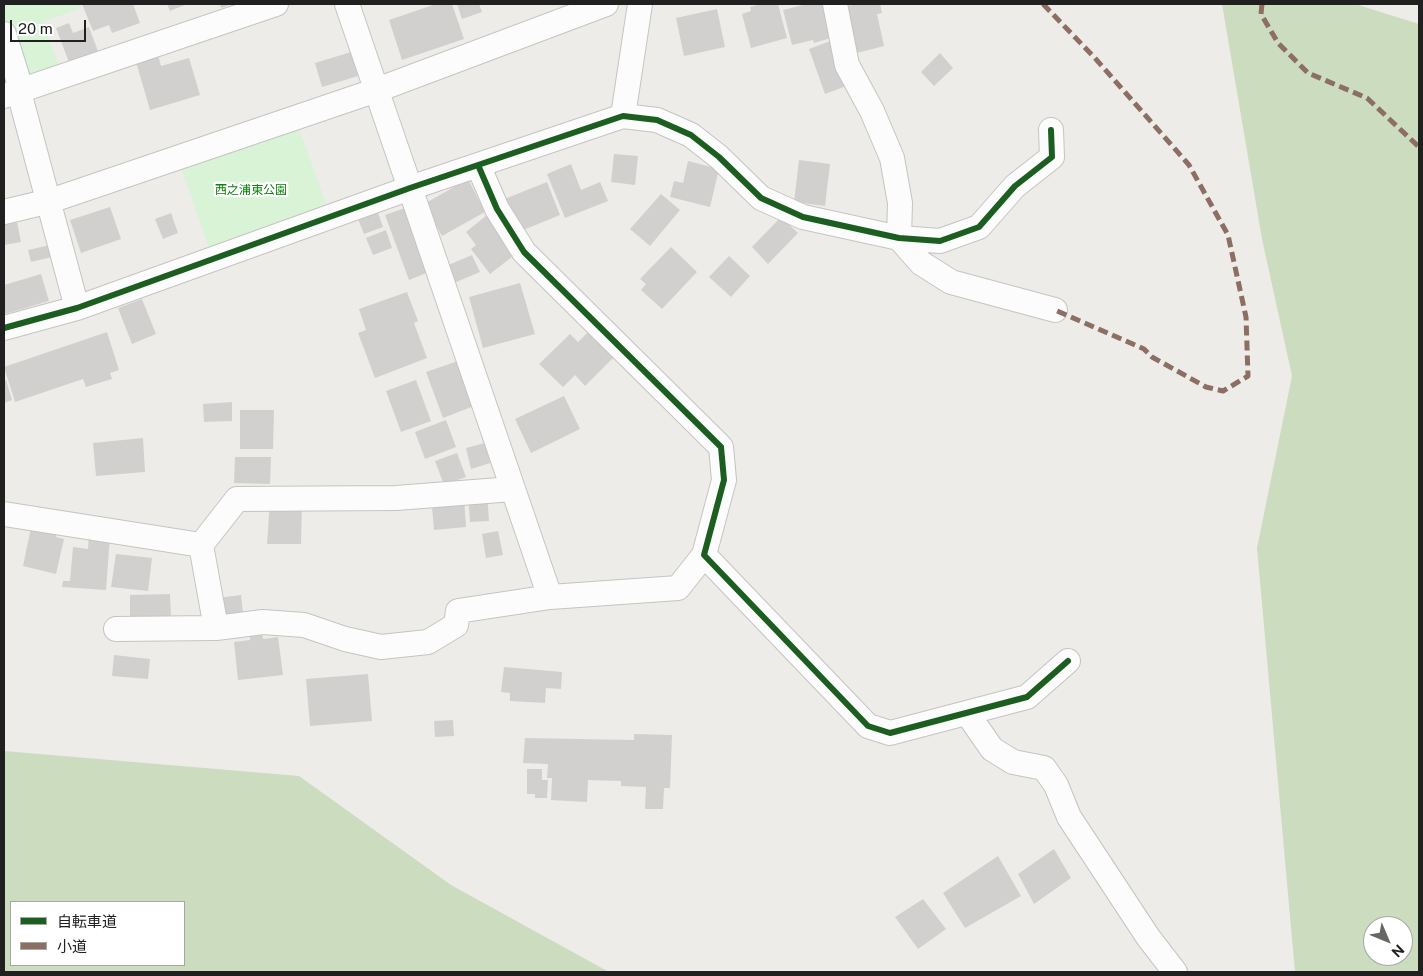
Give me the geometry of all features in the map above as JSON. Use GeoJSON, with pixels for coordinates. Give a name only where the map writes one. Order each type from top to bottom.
{"type":"FeatureCollection","features":[{"type":"Feature","properties":{"kind":"street"},"geometry":{"type":"LineString","coordinates":[[12,94],[276,4]]}},
{"type":"Feature","properties":{"kind":"street"},"geometry":{"type":"LineString","coordinates":[[347,4],[550,597]]}},
{"type":"Feature","properties":{"kind":"street"},"geometry":{"type":"LineString","coordinates":[[4,212],[50,201],[376,90],[606,4]]}},
{"type":"Feature","properties":{"kind":"street"},"geometry":{"type":"LineString","coordinates":[[623,116],[640,4]]}},
{"type":"Feature","properties":{"kind":"street"},"geometry":{"type":"LineString","coordinates":[[835,4],[846,65],[872,111],[892,158],[900,203],[899,238],[921,263],[951,282],[1055,310]]}},
{"type":"Feature","properties":{"kind":"street"},"geometry":{"type":"LineString","coordinates":[[4,34],[19,82],[12,94],[50,201],[77,308]]}},
{"type":"Feature","properties":{"kind":"street"},"geometry":{"type":"LineString","coordinates":[[4,328],[77,308],[410,188],[623,116],[657,120],[691,135],[719,157],[761,198],[803,217],[899,238],[940,241],[979,227],[1015,186],[1052,157],[1051,130]]}},
{"type":"Feature","properties":{"kind":"street"},"geometry":{"type":"LineString","coordinates":[[116,629],[216,628],[263,622],[304,625],[345,640],[381,647],[428,642],[456,624],[458,611],[550,597],[678,588],[704,555],[724,480],[720,447],[524,252],[497,209],[478,165]]}},
{"type":"Feature","properties":{"kind":"street"},"geometry":{"type":"LineString","coordinates":[[216,628],[201,545],[237,499],[396,498],[513,489]]}},
{"type":"Feature","properties":{"kind":"street"},"geometry":{"type":"LineString","coordinates":[[4,514],[201,545]]}},
{"type":"Feature","properties":{"kind":"street"},"geometry":{"type":"LineString","coordinates":[[704,555],[868,726],[890,734],[1027,697],[1068,661]]}},
{"type":"Feature","properties":{"kind":"street"},"geometry":{"type":"LineString","coordinates":[[967,713],[992,748],[1013,762],[1044,768],[1056,786],[1069,817],[1148,937],[1175,972]]}},
{"type":"Feature","properties":{"kind":"green space"},"geometry":{"type":"Polygon","coordinates":[[[4,4],[80,4],[81,8],[43,22],[59,68],[25,80],[4,21],[4,4]]]}},
{"type":"Feature","properties":{"kind":"green space"},"geometry":{"type":"Polygon","coordinates":[[[1222,4],[1355,4],[1419,24],[1419,972],[1295,972],[1257,548],[1292,376],[1262,239],[1222,4]]]}},
{"type":"Feature","properties":{"kind":"green space","name":"西之浦東公園"},"geometry":{"type":"Polygon","coordinates":[[[298,126],[328,209],[210,251],[181,168],[298,126]]]}},
{"type":"Feature","properties":{"kind":"green space"},"geometry":{"type":"Polygon","coordinates":[[[4,751],[299,776],[451,885],[609,972],[4,972],[4,751]]]}},
{"type":"Feature","properties":{"kind":"building"},"geometry":{"type":"Polygon","coordinates":[[[82,4],[133,4],[140,23],[112,33],[109,25],[93,31],[82,4]]]}},
{"type":"Feature","properties":{"kind":"building"},"geometry":{"type":"Polygon","coordinates":[[[167,4],[187,4],[170,11],[167,4]]]}},
{"type":"Feature","properties":{"kind":"building"},"geometry":{"type":"Polygon","coordinates":[[[220,4],[232,4],[221,8],[220,4]]]}},
{"type":"Feature","properties":{"kind":"building"},"geometry":{"type":"Polygon","coordinates":[[[436,4],[452,4],[464,39],[402,60],[389,20],[436,4]]]}},
{"type":"Feature","properties":{"kind":"building"},"geometry":{"type":"Polygon","coordinates":[[[457,4],[479,4],[482,12],[462,19],[457,4]]]}},
{"type":"Feature","properties":{"kind":"building"},"geometry":{"type":"Polygon","coordinates":[[[761,4],[778,4],[787,38],[751,48],[742,14],[751,11],[750,7],[761,4]]]}},
{"type":"Feature","properties":{"kind":"building"},"geometry":{"type":"Polygon","coordinates":[[[807,4],[825,4],[834,37],[814,43],[813,40],[792,45],[783,10],[807,4]]]}},
{"type":"Feature","properties":{"kind":"building"},"geometry":{"type":"Polygon","coordinates":[[[857,4],[880,4],[882,13],[877,14],[884,46],[849,55],[838,8],[857,4]]]}},
{"type":"Feature","properties":{"kind":"building"},"geometry":{"type":"Polygon","coordinates":[[[717,9],[725,47],[684,56],[676,18],[717,9]]]}},
{"type":"Feature","properties":{"kind":"building"},"geometry":{"type":"Polygon","coordinates":[[[69,23],[73,33],[89,27],[99,54],[70,65],[56,28],[69,23]]]}},
{"type":"Feature","properties":{"kind":"building"},"geometry":{"type":"Polygon","coordinates":[[[833,40],[849,85],[825,94],[809,49],[833,40]]]}},
{"type":"Feature","properties":{"kind":"building"},"geometry":{"type":"Polygon","coordinates":[[[351,52],[358,76],[322,87],[315,63],[351,52]]]}},
{"type":"Feature","properties":{"kind":"building"},"geometry":{"type":"Polygon","coordinates":[[[940,53],[953,68],[934,86],[921,72],[940,53]]]}},
{"type":"Feature","properties":{"kind":"building"},"geometry":{"type":"Polygon","coordinates":[[[158,55],[161,66],[189,58],[200,95],[150,110],[136,62],[158,55]]]}},
{"type":"Feature","properties":{"kind":"building"},"geometry":{"type":"Polygon","coordinates":[[[614,154],[638,156],[635,185],[611,182],[614,154]]]}},
{"type":"Feature","properties":{"kind":"building"},"geometry":{"type":"Polygon","coordinates":[[[799,160],[830,164],[825,206],[794,202],[799,160]]]}},
{"type":"Feature","properties":{"kind":"building"},"geometry":{"type":"Polygon","coordinates":[[[688,161],[719,169],[710,207],[670,197],[674,181],[683,183],[688,161]]]}},
{"type":"Feature","properties":{"kind":"building"},"geometry":{"type":"Polygon","coordinates":[[[571,164],[581,190],[600,182],[608,201],[565,218],[547,174],[571,164]]]}},
{"type":"Feature","properties":{"kind":"building"},"geometry":{"type":"Polygon","coordinates":[[[468,179],[485,212],[442,236],[424,204],[468,179]]]}},
{"type":"Feature","properties":{"kind":"building"},"geometry":{"type":"Polygon","coordinates":[[[547,182],[560,215],[516,233],[502,200],[547,182]]]}},
{"type":"Feature","properties":{"kind":"building"},"geometry":{"type":"Polygon","coordinates":[[[661,194],[680,210],[650,246],[630,229],[661,194]]]}},
{"type":"Feature","properties":{"kind":"building"},"geometry":{"type":"Polygon","coordinates":[[[110,207],[121,239],[81,253],[70,220],[110,207]]]}},
{"type":"Feature","properties":{"kind":"building"},"geometry":{"type":"Polygon","coordinates":[[[376,207],[383,227],[364,234],[356,214],[376,207]]]}},
{"type":"Feature","properties":{"kind":"building"},"geometry":{"type":"Polygon","coordinates":[[[405,208],[429,272],[409,280],[385,215],[405,208]]]}},
{"type":"Feature","properties":{"kind":"building"},"geometry":{"type":"Polygon","coordinates":[[[171,213],[178,233],[163,239],[155,219],[171,213]]]}},
{"type":"Feature","properties":{"kind":"building"},"geometry":{"type":"Polygon","coordinates":[[[487,215],[517,253],[490,274],[471,249],[476,245],[466,232],[487,215]]]}},
{"type":"Feature","properties":{"kind":"building"},"geometry":{"type":"Polygon","coordinates":[[[781,217],[798,233],[768,264],[752,247],[781,217]]]}},
{"type":"Feature","properties":{"kind":"building"},"geometry":{"type":"Polygon","coordinates":[[[17,222],[21,242],[4,245],[4,225],[17,222]]]}},
{"type":"Feature","properties":{"kind":"building"},"geometry":{"type":"Polygon","coordinates":[[[386,230],[392,248],[373,255],[366,238],[386,230]]]}},
{"type":"Feature","properties":{"kind":"building"},"geometry":{"type":"Polygon","coordinates":[[[50,245],[52,257],[31,262],[28,250],[50,245]]]}},
{"type":"Feature","properties":{"kind":"building"},"geometry":{"type":"Polygon","coordinates":[[[671,247],[697,272],[662,309],[641,290],[646,284],[640,279],[671,247]]]}},
{"type":"Feature","properties":{"kind":"building"},"geometry":{"type":"Polygon","coordinates":[[[472,255],[480,272],[454,283],[446,266],[472,255]]]}},
{"type":"Feature","properties":{"kind":"building"},"geometry":{"type":"Polygon","coordinates":[[[729,256],[750,276],[731,297],[709,277],[729,256]]]}},
{"type":"Feature","properties":{"kind":"building"},"geometry":{"type":"Polygon","coordinates":[[[41,274],[49,301],[5,314],[4,285],[41,274]]]}},
{"type":"Feature","properties":{"kind":"building"},"geometry":{"type":"Polygon","coordinates":[[[520,283],[535,334],[483,348],[469,297],[520,283]]]}},
{"type":"Feature","properties":{"kind":"building"},"geometry":{"type":"Polygon","coordinates":[[[407,292],[418,321],[414,323],[427,358],[375,378],[358,333],[366,330],[359,309],[407,292]]]}},
{"type":"Feature","properties":{"kind":"building"},"geometry":{"type":"Polygon","coordinates":[[[142,299],[156,334],[132,344],[118,308],[142,299]]]}},
{"type":"Feature","properties":{"kind":"building"},"geometry":{"type":"Polygon","coordinates":[[[590,330],[615,356],[585,386],[575,375],[563,387],[539,364],[570,334],[578,342],[590,330]]]}},
{"type":"Feature","properties":{"kind":"building"},"geometry":{"type":"Polygon","coordinates":[[[107,332],[119,370],[110,373],[112,379],[86,387],[83,379],[15,402],[4,367],[107,332]]]}},
{"type":"Feature","properties":{"kind":"building"},"geometry":{"type":"Polygon","coordinates":[[[458,361],[474,406],[443,418],[426,372],[458,361]]]}},
{"type":"Feature","properties":{"kind":"building"},"geometry":{"type":"Polygon","coordinates":[[[6,380],[12,400],[4,403],[4,381],[6,380]]]}},
{"type":"Feature","properties":{"kind":"building"},"geometry":{"type":"Polygon","coordinates":[[[416,380],[431,421],[401,432],[386,391],[416,380]]]}},
{"type":"Feature","properties":{"kind":"building"},"geometry":{"type":"Polygon","coordinates":[[[564,396],[580,429],[531,453],[515,419],[564,396]]]}},
{"type":"Feature","properties":{"kind":"building"},"geometry":{"type":"Polygon","coordinates":[[[232,402],[232,421],[204,422],[203,404],[232,402]]]}},
{"type":"Feature","properties":{"kind":"building"},"geometry":{"type":"Polygon","coordinates":[[[240,410],[274,410],[273,449],[240,449],[240,410]]]}},
{"type":"Feature","properties":{"kind":"building"},"geometry":{"type":"Polygon","coordinates":[[[446,420],[456,447],[425,459],[415,432],[446,420]]]}},
{"type":"Feature","properties":{"kind":"building"},"geometry":{"type":"Polygon","coordinates":[[[143,438],[145,472],[96,476],[93,443],[143,438]]]}},
{"type":"Feature","properties":{"kind":"building"},"geometry":{"type":"Polygon","coordinates":[[[485,443],[490,463],[471,469],[466,448],[485,443]]]}},
{"type":"Feature","properties":{"kind":"building"},"geometry":{"type":"Polygon","coordinates":[[[457,453],[466,477],[444,485],[435,461],[457,453]]]}},
{"type":"Feature","properties":{"kind":"building"},"geometry":{"type":"Polygon","coordinates":[[[235,457],[271,457],[270,484],[234,483],[235,457]]]}},
{"type":"Feature","properties":{"kind":"building"},"geometry":{"type":"Polygon","coordinates":[[[487,493],[489,521],[470,522],[468,495],[487,493]]]}},
{"type":"Feature","properties":{"kind":"building"},"geometry":{"type":"Polygon","coordinates":[[[464,497],[466,527],[434,530],[432,507],[450,506],[449,499],[464,497]]]}},
{"type":"Feature","properties":{"kind":"building"},"geometry":{"type":"Polygon","coordinates":[[[270,501],[302,502],[301,544],[267,544],[270,501]]]}},
{"type":"Feature","properties":{"kind":"building"},"geometry":{"type":"Polygon","coordinates":[[[32,523],[57,529],[56,537],[64,539],[56,574],[23,566],[32,523]]]}},
{"type":"Feature","properties":{"kind":"building"},"geometry":{"type":"Polygon","coordinates":[[[498,531],[503,555],[486,558],[482,534],[498,531]]]}},
{"type":"Feature","properties":{"kind":"building"},"geometry":{"type":"Polygon","coordinates":[[[89,534],[110,536],[106,590],[62,587],[63,581],[70,581],[73,547],[88,549],[89,534]]]}},
{"type":"Feature","properties":{"kind":"building"},"geometry":{"type":"Polygon","coordinates":[[[116,554],[152,558],[148,591],[111,587],[116,554]]]}},
{"type":"Feature","properties":{"kind":"building"},"geometry":{"type":"Polygon","coordinates":[[[170,594],[171,616],[130,617],[130,595],[170,594]]]}},
{"type":"Feature","properties":{"kind":"building"},"geometry":{"type":"Polygon","coordinates":[[[241,595],[243,614],[219,617],[217,598],[241,595]]]}},
{"type":"Feature","properties":{"kind":"building"},"geometry":{"type":"Polygon","coordinates":[[[262,631],[263,639],[278,637],[283,675],[238,680],[234,642],[250,640],[250,632],[262,631]]]}},
{"type":"Feature","properties":{"kind":"building"},"geometry":{"type":"Polygon","coordinates":[[[114,655],[150,659],[148,679],[112,676],[114,655]]]}},
{"type":"Feature","properties":{"kind":"building"},"geometry":{"type":"Polygon","coordinates":[[[504,667],[562,672],[561,689],[546,688],[545,703],[510,701],[510,693],[501,692],[504,667]]]}},
{"type":"Feature","properties":{"kind":"building"},"geometry":{"type":"Polygon","coordinates":[[[368,674],[372,721],[310,726],[306,679],[368,674]]]}},
{"type":"Feature","properties":{"kind":"building"},"geometry":{"type":"Polygon","coordinates":[[[453,720],[454,736],[435,737],[434,721],[453,720]]]}},
{"type":"Feature","properties":{"kind":"building"},"geometry":{"type":"Polygon","coordinates":[[[634,734],[672,735],[670,788],[664,788],[663,809],[645,809],[646,787],[621,786],[621,781],[588,780],[587,802],[551,800],[552,778],[547,778],[548,764],[523,763],[525,738],[634,740],[634,734]]]}},
{"type":"Feature","properties":{"kind":"building"},"geometry":{"type":"Polygon","coordinates":[[[527,769],[542,769],[542,780],[548,780],[547,798],[535,798],[535,794],[527,794],[527,769]]]}},
{"type":"Feature","properties":{"kind":"building"},"geometry":{"type":"Polygon","coordinates":[[[1054,849],[1071,878],[1034,904],[1018,874],[1054,849]]]}},
{"type":"Feature","properties":{"kind":"building"},"geometry":{"type":"Polygon","coordinates":[[[998,856],[1021,896],[965,928],[943,893],[998,856]]]}},
{"type":"Feature","properties":{"kind":"building"},"geometry":{"type":"Polygon","coordinates":[[[923,899],[946,929],[918,949],[895,917],[923,899]]]}},
{"type":"Feature","properties":{"kind":"marked path"},"geometry":{"type":"LineString","coordinates":[[1043,4],[1095,58],[1189,165],[1228,235],[1246,317],[1248,376],[1223,391],[1206,387],[1152,357],[1144,349],[1055,310]]}},
{"type":"Feature","properties":{"kind":"marked path"},"geometry":{"type":"LineString","coordinates":[[1262,4],[1261,14],[1278,43],[1308,73],[1367,98],[1419,147]]}},
{"type":"Feature","properties":{"kind":"cycle path"},"geometry":{"type":"LineString","coordinates":[[4,328],[77,308],[410,188],[623,116],[657,120],[691,135],[719,157],[761,198],[803,217],[899,238],[940,241],[979,227],[1015,186],[1052,157],[1051,130]]}},
{"type":"Feature","properties":{"kind":"cycle path"},"geometry":{"type":"LineString","coordinates":[[478,165],[497,209],[524,252],[721,447],[724,480],[704,555],[868,726],[890,733],[1027,697],[1068,661]]}}]}
